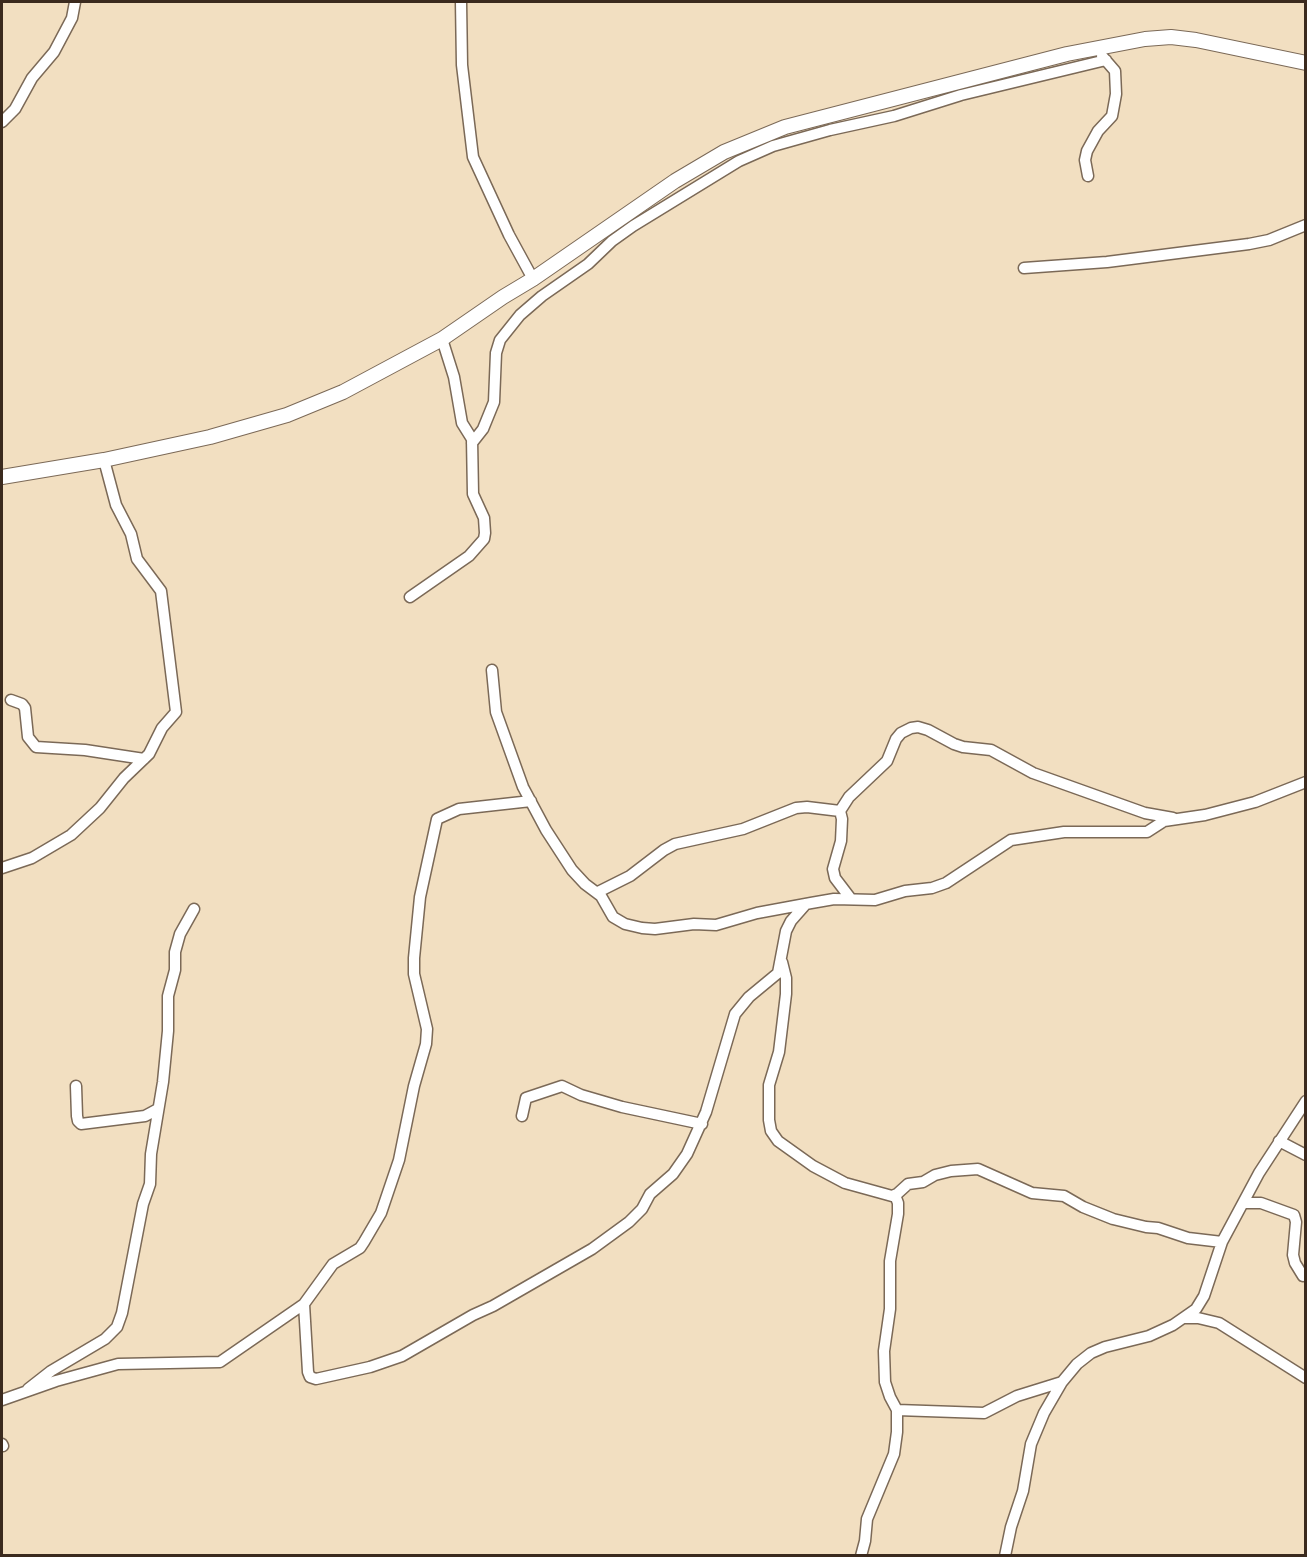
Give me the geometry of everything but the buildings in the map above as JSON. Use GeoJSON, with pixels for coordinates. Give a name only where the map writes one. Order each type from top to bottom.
{"type":"FeatureCollection","features":[{"type":"Feature","properties":{"kind":"main road"},"geometry":{"type":"LineString","coordinates":[[2,477],[104,460],[210,437],[287,415],[364,382],[442,339],[503,297],[534,279],[675,181],[724,152],[760,135],[1001,70],[1145,39],[1196,40],[1305,63]]}},
{"type":"Feature","properties":{"kind":"street"},"geometry":{"type":"LineString","coordinates":[[2,122],[15,109],[32,78],[54,52],[72,18],[75,2]]}},
{"type":"Feature","properties":{"kind":"street"},"geometry":{"type":"LineString","coordinates":[[461,2],[462,65],[473,157],[516,249],[534,279]]}},
{"type":"Feature","properties":{"kind":"street"},"geometry":{"type":"LineString","coordinates":[[1088,176],[1085,160],[1087,151],[1098,131],[1112,116],[1114,109],[1116,74],[1096,48]]}},
{"type":"Feature","properties":{"kind":"street"},"geometry":{"type":"LineString","coordinates":[[472,443],[483,429],[494,402],[496,353],[500,340],[520,315],[574,275],[633,226],[739,161],[773,146],[822,132],[894,116],[961,95],[1107,60]]}},
{"type":"Feature","properties":{"kind":"street"},"geometry":{"type":"LineString","coordinates":[[1024,268],[1107,262],[1250,244],[1269,240],[1305,225]]}},
{"type":"Feature","properties":{"kind":"street"},"geometry":{"type":"LineString","coordinates":[[411,597],[469,556],[484,539],[484,518],[473,494],[472,443],[462,423],[454,377],[442,339]]}},
{"type":"Feature","properties":{"kind":"street"},"geometry":{"type":"LineString","coordinates":[[2,868],[32,858],[71,835],[100,808],[124,778],[144,759],[153,748],[162,728],[176,712],[160,591],[137,559],[131,534],[116,505],[104,460]]}},
{"type":"Feature","properties":{"kind":"street"},"geometry":{"type":"LineString","coordinates":[[492,670],[496,712],[523,787],[546,830],[572,870],[585,884],[598,892],[610,913],[618,921],[655,929],[694,924],[716,925],[774,910],[834,899],[875,900],[905,891],[939,886],[1003,844],[1022,837],[1064,832],[1143,833],[1164,821],[1205,815],[1255,802],[1305,782]]}},
{"type":"Feature","properties":{"kind":"street"},"geometry":{"type":"LineString","coordinates":[[11,700],[22,704],[25,708],[28,737],[36,747],[85,750],[144,759]]}},
{"type":"Feature","properties":{"kind":"street"},"geometry":{"type":"LineString","coordinates":[[851,899],[835,878],[833,869],[841,841],[840,811],[849,797],[887,761],[901,732],[911,728],[918,727],[928,730],[954,744],[991,750],[1033,773],[1145,813],[1176,819]]}},
{"type":"Feature","properties":{"kind":"street"},"geometry":{"type":"LineString","coordinates":[[2,1400],[84,1372],[118,1364],[220,1362],[304,1304],[333,1264],[364,1242],[381,1214],[399,1160],[414,1086],[426,1044],[427,1029],[414,974],[414,958],[420,897],[437,819],[459,809],[531,801]]}},
{"type":"Feature","properties":{"kind":"street"},"geometry":{"type":"LineString","coordinates":[[598,892],[630,876],[675,844],[743,829],[796,808],[840,811]]}},
{"type":"Feature","properties":{"kind":"street"},"geometry":{"type":"LineString","coordinates":[[304,1304],[308,1372],[312,1378],[370,1367],[402,1356],[493,1306],[592,1249],[629,1222],[642,1209],[650,1194],[673,1174],[687,1154],[702,1124],[735,1014],[749,997],[778,974],[785,933],[791,921],[806,904]]}},
{"type":"Feature","properties":{"kind":"street"},"geometry":{"type":"LineString","coordinates":[[26,1391],[51,1371],[105,1340],[117,1327],[130,1279],[143,1204],[150,1184],[151,1154],[163,1082],[168,1031],[168,996],[175,970],[176,952],[180,934],[194,909]]}},
{"type":"Feature","properties":{"kind":"street"},"geometry":{"type":"LineString","coordinates":[[774,910],[782,917],[785,933]]}},
{"type":"Feature","properties":{"kind":"street"},"geometry":{"type":"LineString","coordinates":[[781,960],[786,978],[786,994],[779,1052],[769,1085],[771,1131],[786,1148],[833,1178],[855,1186],[895,1195]]}},
{"type":"Feature","properties":{"kind":"street"},"geometry":{"type":"LineString","coordinates":[[76,1086],[77,1116],[81,1124],[145,1116],[158,1109]]}},
{"type":"Feature","properties":{"kind":"street"},"geometry":{"type":"LineString","coordinates":[[522,1116],[526,1098],[562,1086],[581,1095],[622,1107],[702,1124]]}},
{"type":"Feature","properties":{"kind":"street"},"geometry":{"type":"LineString","coordinates":[[1005,1556],[1011,1527],[1023,1491],[1031,1444],[1044,1413],[1062,1382],[1077,1364],[1091,1353],[1105,1347],[1149,1336],[1196,1310],[1204,1296],[1222,1242],[1279,1141],[1305,1101]]}},
{"type":"Feature","properties":{"kind":"street"},"geometry":{"type":"LineString","coordinates":[[1279,1141],[1305,1155]]}},
{"type":"Feature","properties":{"kind":"street"},"geometry":{"type":"LineString","coordinates":[[895,1195],[910,1183],[922,1182],[935,1175],[978,1169],[1032,1193],[1064,1196],[1083,1207],[1113,1219],[1158,1228],[1188,1238],[1222,1242]]}},
{"type":"Feature","properties":{"kind":"street"},"geometry":{"type":"LineString","coordinates":[[861,1556],[869,1513],[894,1454],[897,1432],[897,1410],[885,1382],[884,1352],[890,1309],[890,1261],[898,1214],[898,1201],[895,1195]]}},
{"type":"Feature","properties":{"kind":"street"},"geometry":{"type":"LineString","coordinates":[[1243,1203],[1261,1203],[1294,1215],[1296,1222],[1293,1255],[1303,1276]]}},
{"type":"Feature","properties":{"kind":"street"},"geometry":{"type":"LineString","coordinates":[[1185,1318],[1205,1319],[1219,1323],[1305,1378]]}},
{"type":"Feature","properties":{"kind":"street"},"geometry":{"type":"LineString","coordinates":[[897,1410],[984,1413],[1017,1396],[1062,1382]]}}]}
